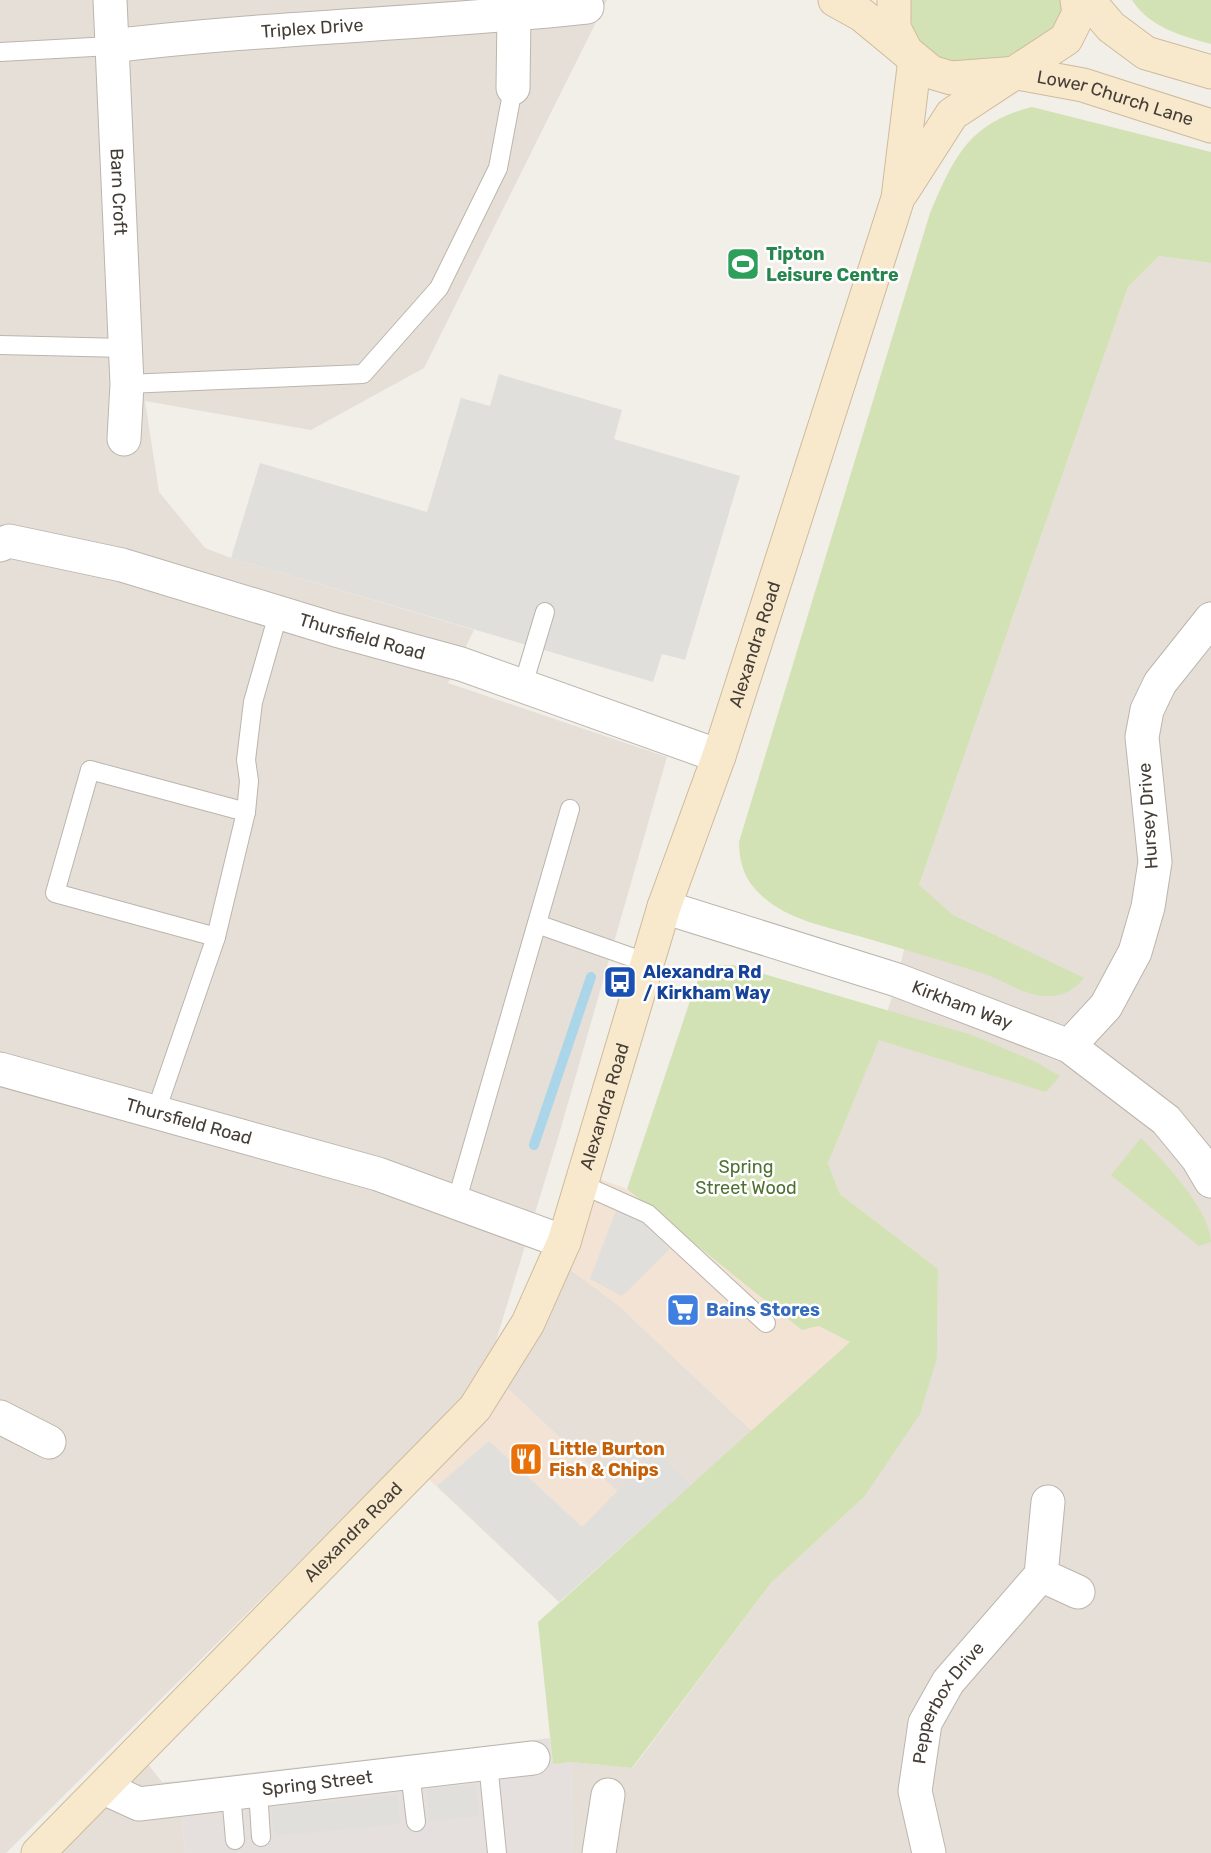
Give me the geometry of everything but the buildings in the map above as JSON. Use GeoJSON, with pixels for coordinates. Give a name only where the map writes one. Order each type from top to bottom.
{"type":"FeatureCollection","features":[{"type":"Feature","properties":{"kind":"main road","name":"Lower Church Lane"},"geometry":{"type":"LineString","coordinates":[[835,0],[862,15],[931,72],[951,78],[1018,73],[1083,85],[1211,126]]}},
{"type":"Feature","properties":{"kind":"main road"},"geometry":{"type":"LineString","coordinates":[[894,0],[894,27],[910,55]]}},
{"type":"Feature","properties":{"kind":"main road","name":"Alexandra Road"},"geometry":{"type":"LineString","coordinates":[[898,198],[952,114],[1018,73],[1066,39],[1079,13],[1077,0]]}},
{"type":"Feature","properties":{"kind":"main road"},"geometry":{"type":"LineString","coordinates":[[1088,0],[1111,27],[1146,53],[1211,72]]}},
{"type":"Feature","properties":{"kind":"main road","name":"Alexandra Road"},"geometry":{"type":"LineString","coordinates":[[38,1853],[475,1408],[528,1323],[564,1242],[664,907],[719,756],[898,198],[910,55]]}},
{"type":"Feature","properties":{"kind":"street","name":"Barn Croft"},"geometry":{"type":"LineString","coordinates":[[110,0],[127,384],[124,439]]}},
{"type":"Feature","properties":{"kind":"street","name":"Triplex Drive"},"geometry":{"type":"LineString","coordinates":[[111,46],[212,34],[514,15],[587,7]]}},
{"type":"Feature","properties":{"kind":"street"},"geometry":{"type":"LineString","coordinates":[[513,88],[514,15]]}},
{"type":"Feature","properties":{"kind":"street","name":"Thursfield Road"},"geometry":{"type":"LineString","coordinates":[[0,545],[9,541],[122,565],[336,630],[461,664],[719,756]]}},
{"type":"Feature","properties":{"kind":"street","name":"Hursey Drive"},"geometry":{"type":"LineString","coordinates":[[1069,1046],[1106,1006],[1135,952],[1148,907],[1155,862],[1142,737],[1147,710],[1160,683],[1211,619]]}},
{"type":"Feature","properties":{"kind":"street","name":"Kirkham Way"},"geometry":{"type":"LineString","coordinates":[[664,907],[897,980],[1069,1046],[1167,1120],[1198,1159],[1211,1181]]}},
{"type":"Feature","properties":{"kind":"street","name":"Thursfield Road"},"geometry":{"type":"LineString","coordinates":[[0,1069],[378,1174],[564,1242]]}},
{"type":"Feature","properties":{"kind":"street"},"geometry":{"type":"LineString","coordinates":[[0,1417],[49,1442]]}},
{"type":"Feature","properties":{"kind":"street"},"geometry":{"type":"LineString","coordinates":[[1048,1502],[1041,1575],[1078,1592]]}},
{"type":"Feature","properties":{"kind":"street","name":"Pepperbox Drive"},"geometry":{"type":"LineString","coordinates":[[929,1853],[915,1791],[925,1723],[948,1682],[1041,1575]]}},
{"type":"Feature","properties":{"kind":"street","name":"Spring Street"},"geometry":{"type":"LineString","coordinates":[[104,1788],[139,1804],[533,1758]]}},
{"type":"Feature","properties":{"kind":"street"},"geometry":{"type":"LineString","coordinates":[[599,1853],[608,1795]]}},
{"type":"Feature","properties":{"kind":"lane"},"geometry":{"type":"LineString","coordinates":[[0,52],[111,46]]}},
{"type":"Feature","properties":{"kind":"lane"},"geometry":{"type":"LineString","coordinates":[[127,384],[363,374],[439,288],[498,168],[513,88]]}},
{"type":"Feature","properties":{"kind":"lane"},"geometry":{"type":"LineString","coordinates":[[0,345],[125,348]]}},
{"type":"Feature","properties":{"kind":"lane"},"geometry":{"type":"LineString","coordinates":[[156,1111],[216,937],[246,812],[249,781],[246,760],[254,702],[279,611]]}},
{"type":"Feature","properties":{"kind":"lane"},"geometry":{"type":"LineString","coordinates":[[523,685],[545,612]]}},
{"type":"Feature","properties":{"kind":"lane"},"geometry":{"type":"LineString","coordinates":[[216,937],[55,893],[90,770],[246,812]]}},
{"type":"Feature","properties":{"kind":"lane"},"geometry":{"type":"LineString","coordinates":[[456,1203],[570,809]]}},
{"type":"Feature","properties":{"kind":"lane"},"geometry":{"type":"LineString","coordinates":[[537,924],[648,963]]}},
{"type":"Feature","properties":{"kind":"lane"},"geometry":{"type":"LineString","coordinates":[[581,1184],[648,1214],[766,1323]]}},
{"type":"Feature","properties":{"kind":"lane"},"geometry":{"type":"LineString","coordinates":[[488,1763],[497,1853]]}},
{"type":"Feature","properties":{"kind":"lane"},"geometry":{"type":"LineString","coordinates":[[410,1772],[416,1822]]}},
{"type":"Feature","properties":{"kind":"lane"},"geometry":{"type":"LineString","coordinates":[[245,1792],[261,1837]]}},
{"type":"Feature","properties":{"kind":"lane"},"geometry":{"type":"LineString","coordinates":[[235,1840],[245,1792]]}},
{"type":"Feature","properties":{"kind":"shaded area"},"geometry":{"type":"Polygon","coordinates":[[[0,0],[607,0],[424,368],[311,430],[145,401],[159,492],[205,548],[231,558],[474,630],[448,683],[667,757],[560,1131],[485,1377],[6,1853],[0,1853],[0,0]]]}},
{"type":"Feature","properties":{"kind":"shaded area"},"geometry":{"type":"Polygon","coordinates":[[[1159,256],[1211,263],[1211,1853],[573,1853],[571,1762],[633,1768],[771,1583],[864,1497],[937,1358],[938,1269],[840,1194],[828,1163],[879,1039],[897,980],[919,885],[1128,287],[1159,256]]]}},
{"type":"Feature","properties":{"kind":"shaded area"},"geometry":{"type":"Polygon","coordinates":[[[499,374],[622,410],[614,439],[740,476],[685,660],[662,654],[653,682],[231,558],[260,463],[427,512],[461,398],[490,406],[499,374]]]}},
{"type":"Feature","properties":{"kind":"shaded area"},"geometry":{"type":"Polygon","coordinates":[[[584,1173],[627,1189],[651,1206],[802,1330],[819,1326],[851,1342],[752,1431],[618,1305],[556,1259],[584,1173]]]}},
{"type":"Feature","properties":{"kind":"shaded area"},"geometry":{"type":"Polygon","coordinates":[[[617,1208],[643,1222],[670,1249],[622,1296],[590,1279],[617,1208]]]}},
{"type":"Feature","properties":{"kind":"shaded area"},"geometry":{"type":"Polygon","coordinates":[[[556,1259],[618,1305],[752,1431],[692,1484],[657,1451],[618,1492],[494,1376],[556,1259]]]}},
{"type":"Feature","properties":{"kind":"shaded area"},"geometry":{"type":"Polygon","coordinates":[[[494,1376],[618,1492],[657,1451],[692,1484],[559,1602],[417,1468],[494,1376]]]}},
{"type":"Feature","properties":{"kind":"shaded area"},"geometry":{"type":"Polygon","coordinates":[[[489,1441],[582,1527],[657,1451],[692,1484],[559,1602],[437,1486],[489,1441]]]}},
{"type":"Feature","properties":{"kind":"shaded area"},"geometry":{"type":"Polygon","coordinates":[[[550,1738],[553,1763],[571,1762],[573,1853],[185,1853],[179,1781],[550,1738]]]}},
{"type":"Feature","properties":{"kind":"shaded area"},"geometry":{"type":"Polygon","coordinates":[[[139,1753],[162,1782],[179,1781],[185,1853],[38,1853],[139,1753]]]}},
{"type":"Feature","properties":{"kind":"shaded area"},"geometry":{"type":"Polygon","coordinates":[[[476,1784],[479,1816],[429,1821],[426,1789],[476,1784]]]}},
{"type":"Feature","properties":{"kind":"shaded area"},"geometry":{"type":"Polygon","coordinates":[[[398,1795],[400,1824],[274,1836],[271,1807],[398,1795]]]}},
{"type":"Feature","properties":{"kind":"green space"},"geometry":{"type":"Polygon","coordinates":[[[910,0],[1064,0],[1058,25],[1027,51],[1001,60],[963,63],[945,59],[930,51],[918,39],[911,22],[910,0]]]}},
{"type":"Feature","properties":{"kind":"green space"},"geometry":{"type":"Polygon","coordinates":[[[1132,0],[1211,0],[1211,44],[1178,34],[1157,24],[1147,17],[1132,0]]]}},
{"type":"Feature","properties":{"kind":"green space"},"geometry":{"type":"Polygon","coordinates":[[[1032,107],[1211,152],[1211,263],[1159,256],[1128,287],[919,885],[953,915],[1084,978],[1069,991],[1049,996],[1033,994],[985,974],[795,917],[771,904],[755,890],[742,864],[739,842],[930,213],[947,175],[966,145],[993,122],[1032,107]]]}},
{"type":"Feature","properties":{"kind":"green space","name":"Spring Street Wood"},"geometry":{"type":"Polygon","coordinates":[[[717,965],[733,965],[972,1035],[1034,1061],[1060,1076],[1046,1092],[879,1040],[828,1163],[840,1194],[938,1269],[937,1358],[920,1414],[864,1497],[771,1583],[632,1768],[571,1762],[553,1764],[538,1622],[850,1342],[819,1326],[802,1330],[627,1189],[695,986],[703,973],[717,965]]]}},
{"type":"Feature","properties":{"kind":"green space"},"geometry":{"type":"Polygon","coordinates":[[[1141,1138],[1173,1172],[1194,1200],[1208,1229],[1211,1242],[1199,1246],[1111,1175],[1141,1138]]]}},
{"type":"Feature","properties":{"kind":"waterway"},"geometry":{"type":"LineString","coordinates":[[534,1145],[591,977]]}},
{"type":"Feature","properties":{"kind":"place","name":"Tipton Leisure Centre"},"geometry":{"type":"Point","coordinates":[743,264]}},
{"type":"Feature","properties":{"kind":"place","name":"Alexandra Rd / Kirkham Way"},"geometry":{"type":"Point","coordinates":[620,982]}},
{"type":"Feature","properties":{"kind":"place","name":"Bains Stores"},"geometry":{"type":"Point","coordinates":[683,1310]}},
{"type":"Feature","properties":{"kind":"place","name":"Little Burton Fish & Chips"},"geometry":{"type":"Point","coordinates":[526,1459]}}]}
